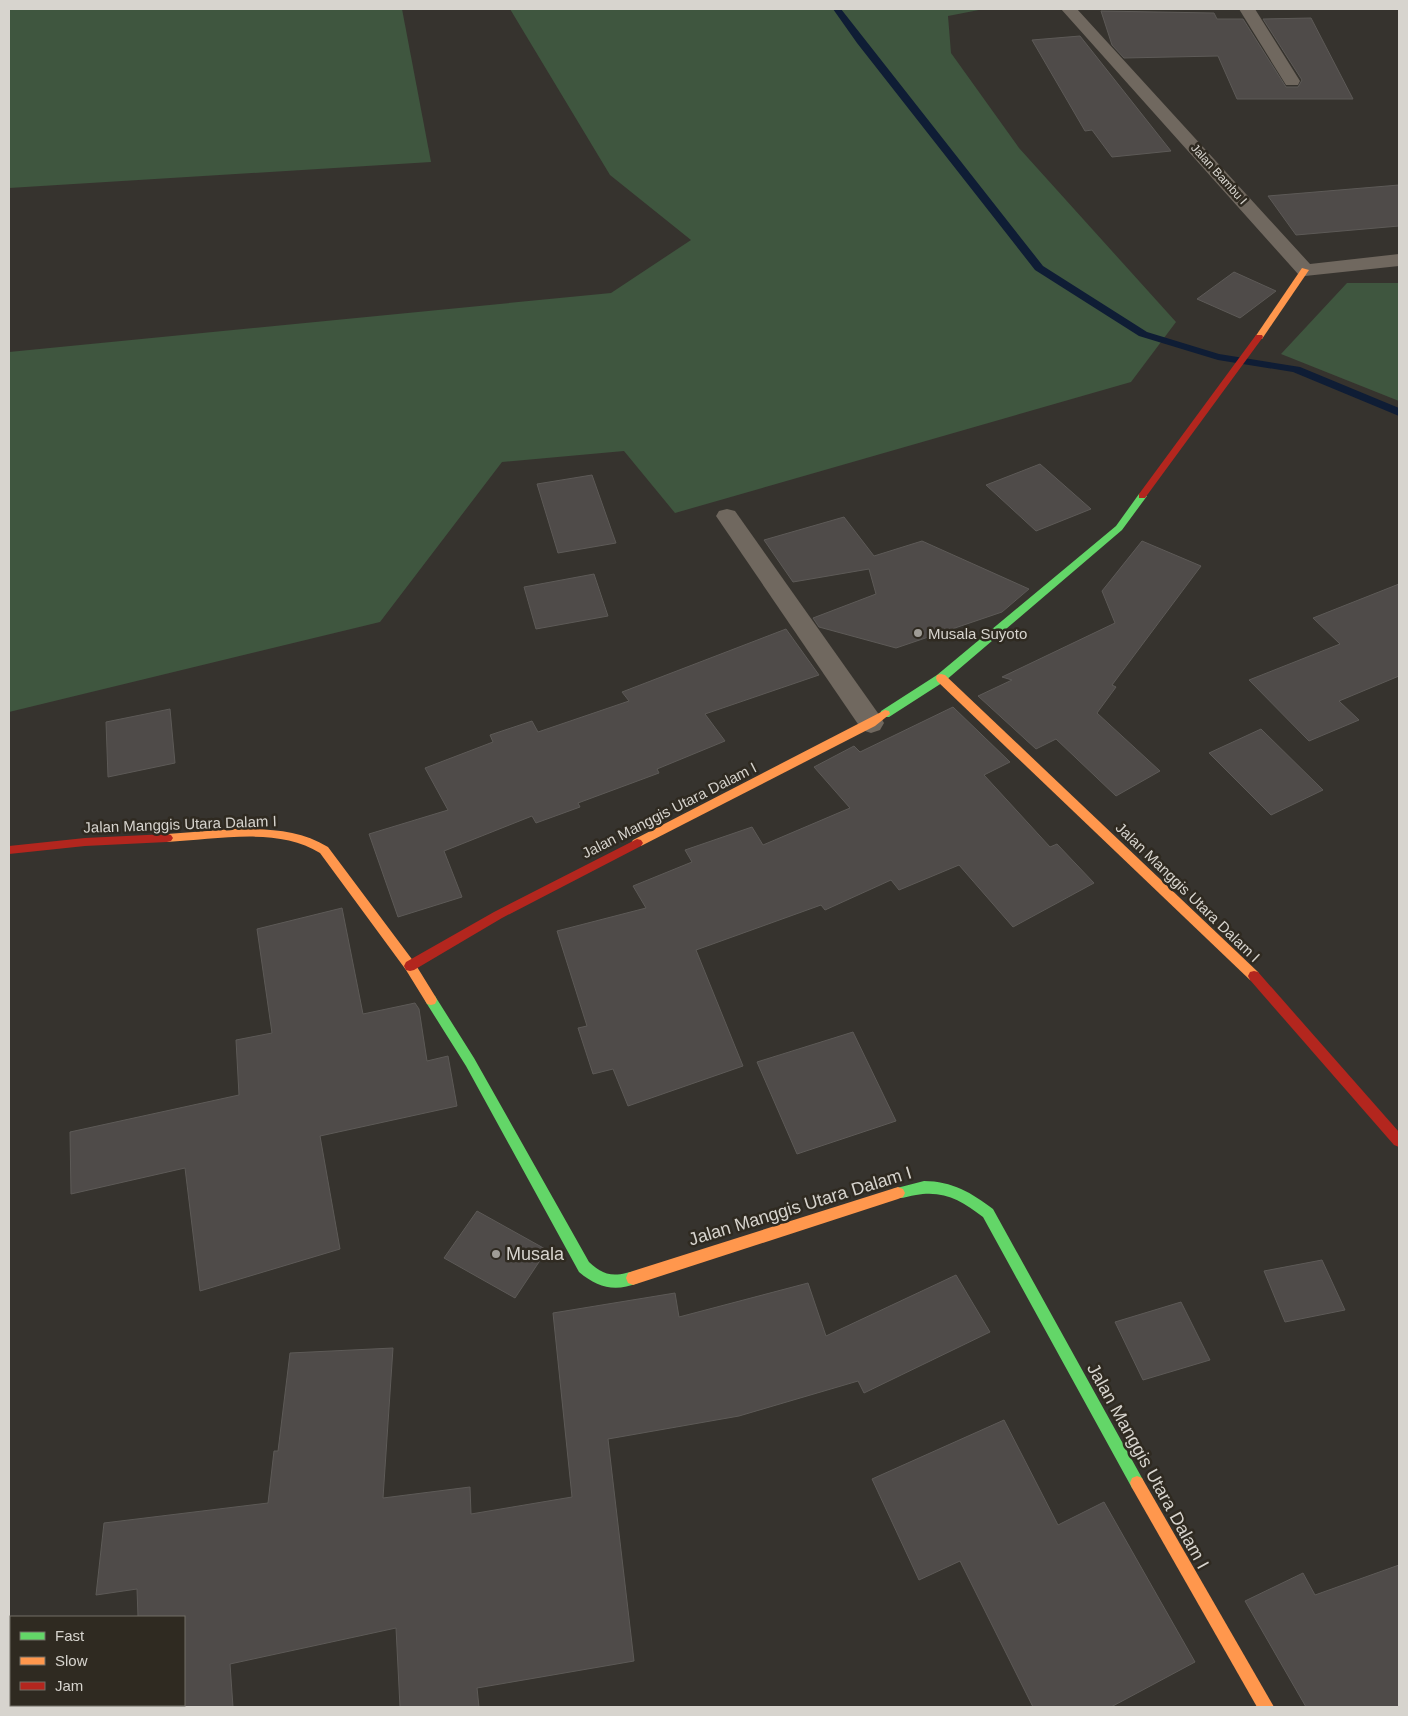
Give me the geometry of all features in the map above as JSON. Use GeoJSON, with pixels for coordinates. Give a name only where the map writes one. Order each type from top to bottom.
{"type":"FeatureCollection","features":[{"type":"Feature","properties":{"kind":"street","name":"Jalan Bambu I"},"geometry":{"type":"LineString","coordinates":[[1069,9],[1306,270]]}},
{"type":"Feature","properties":{"kind":"street"},"geometry":{"type":"LineString","coordinates":[[1246,9],[1292,81]]}},
{"type":"Feature","properties":{"kind":"street"},"geometry":{"type":"LineString","coordinates":[[1306,270],[1399,260]]}},
{"type":"Feature","properties":{"kind":"street","name":"Jalan Manggis Utara Dalam I"},"geometry":{"type":"LineString","coordinates":[[410,966],[498,915],[871,723],[941,678],[1119,528],[1306,270]]}},
{"type":"Feature","properties":{"kind":"street"},"geometry":{"type":"LineString","coordinates":[[727,516],[871,723]]}},
{"type":"Feature","properties":{"kind":"street","name":"Jalan Manggis Utara Dalam I"},"geometry":{"type":"LineString","coordinates":[[941,678],[1251,972],[1399,1142]]}},
{"type":"Feature","properties":{"kind":"street","name":"Jalan Manggis Utara Dalam I"},"geometry":{"type":"LineString","coordinates":[[9,850],[85,842],[261,834],[288,835],[308,839],[324,850],[410,966],[470,1062],[584,1267],[598,1280],[616,1283],[919,1186],[945,1187],[967,1197],[988,1213],[1117,1449],[1266,1707]]}},
{"type":"Feature","properties":{"kind":"green space"},"geometry":{"type":"Polygon","coordinates":[[[9,9],[402,9],[431,162],[9,188],[9,9]]]}},
{"type":"Feature","properties":{"kind":"green space"},"geometry":{"type":"Polygon","coordinates":[[[510,9],[984,9],[948,16],[951,53],[1019,148],[1176,322],[1131,382],[675,513],[624,451],[502,462],[380,622],[9,712],[9,352],[611,293],[691,240],[610,175],[510,9]]]}},
{"type":"Feature","properties":{"kind":"green space"},"geometry":{"type":"Polygon","coordinates":[[[1347,283],[1399,283],[1399,401],[1281,354],[1347,283]]]}},
{"type":"Feature","properties":{"kind":"building"},"geometry":{"type":"Polygon","coordinates":[[[1101,11],[1214,13],[1217,19],[1243,19],[1286,87],[1298,87],[1302,80],[1263,19],[1311,18],[1353,99],[1237,99],[1218,56],[1124,58],[1112,45],[1101,11]]]}},
{"type":"Feature","properties":{"kind":"building"},"geometry":{"type":"Polygon","coordinates":[[[1080,36],[1171,151],[1112,157],[1092,130],[1085,131],[1032,40],[1080,36]]]}},
{"type":"Feature","properties":{"kind":"building"},"geometry":{"type":"Polygon","coordinates":[[[1399,185],[1399,226],[1296,235],[1268,196],[1399,185]]]}},
{"type":"Feature","properties":{"kind":"building"},"geometry":{"type":"Polygon","coordinates":[[[1234,272],[1276,291],[1240,318],[1197,299],[1234,272]]]}},
{"type":"Feature","properties":{"kind":"building"},"geometry":{"type":"Polygon","coordinates":[[[1040,464],[1091,509],[1036,531],[986,485],[1040,464]]]}},
{"type":"Feature","properties":{"kind":"building"},"geometry":{"type":"Polygon","coordinates":[[[592,475],[616,543],[558,553],[537,484],[592,475]]]}},
{"type":"Feature","properties":{"kind":"building"},"geometry":{"type":"Polygon","coordinates":[[[844,517],[874,556],[922,541],[1029,589],[1002,612],[896,648],[819,627],[813,618],[876,594],[869,569],[793,582],[764,540],[844,517]]]}},
{"type":"Feature","properties":{"kind":"building"},"geometry":{"type":"Polygon","coordinates":[[[1142,541],[1201,566],[1112,685],[1116,687],[1097,713],[1160,771],[1116,796],[1056,739],[1036,749],[978,696],[1012,680],[1002,677],[1115,623],[1102,591],[1142,541]]]}},
{"type":"Feature","properties":{"kind":"building"},"geometry":{"type":"Polygon","coordinates":[[[594,574],[608,616],[536,629],[524,587],[594,574]]]}},
{"type":"Feature","properties":{"kind":"building"},"geometry":{"type":"Polygon","coordinates":[[[1399,584],[1399,676],[1339,701],[1359,720],[1309,741],[1249,680],[1340,644],[1313,618],[1399,584]]]}},
{"type":"Feature","properties":{"kind":"building"},"geometry":{"type":"Polygon","coordinates":[[[786,629],[819,675],[705,714],[725,741],[657,769],[659,773],[578,803],[580,807],[536,823],[532,816],[444,851],[462,897],[398,917],[369,834],[448,810],[425,768],[493,742],[490,735],[532,721],[538,732],[629,701],[622,692],[786,629]]]}},
{"type":"Feature","properties":{"kind":"building"},"geometry":{"type":"Polygon","coordinates":[[[953,707],[1010,762],[984,775],[1050,847],[1057,844],[1094,883],[1013,927],[959,865],[899,890],[891,880],[825,910],[821,905],[696,950],[743,1066],[628,1106],[613,1069],[593,1074],[578,1028],[587,1026],[557,931],[646,908],[633,886],[692,862],[685,850],[752,827],[763,845],[850,808],[814,767],[854,746],[860,752],[953,707]]]}},
{"type":"Feature","properties":{"kind":"building"},"geometry":{"type":"Polygon","coordinates":[[[170,709],[175,763],[108,777],[106,722],[170,709]]]}},
{"type":"Feature","properties":{"kind":"building"},"geometry":{"type":"Polygon","coordinates":[[[1261,729],[1323,790],[1271,815],[1209,753],[1261,729]]]}},
{"type":"Feature","properties":{"kind":"building"},"geometry":{"type":"Polygon","coordinates":[[[342,908],[363,1014],[415,1003],[419,1009],[427,1061],[448,1056],[457,1106],[320,1136],[340,1249],[200,1291],[185,1168],[71,1194],[70,1132],[239,1095],[236,1040],[272,1033],[257,929],[342,908]]]}},
{"type":"Feature","properties":{"kind":"building"},"geometry":{"type":"Polygon","coordinates":[[[853,1032],[896,1121],[797,1154],[757,1062],[853,1032]]]}},
{"type":"Feature","properties":{"kind":"building","name":"Musala"},"geometry":{"type":"Polygon","coordinates":[[[477,1211],[547,1250],[515,1298],[444,1258],[477,1211]]]}},
{"type":"Feature","properties":{"kind":"building"},"geometry":{"type":"Polygon","coordinates":[[[1322,1260],[1345,1310],[1285,1322],[1264,1271],[1322,1260]]]}},
{"type":"Feature","properties":{"kind":"building"},"geometry":{"type":"Polygon","coordinates":[[[956,1275],[990,1332],[864,1393],[858,1381],[739,1416],[608,1439],[634,1661],[477,1688],[479,1707],[400,1707],[396,1628],[230,1664],[233,1707],[184,1707],[185,1616],[138,1616],[137,1589],[96,1595],[104,1523],[268,1503],[274,1451],[278,1451],[290,1353],[393,1348],[383,1498],[470,1487],[471,1514],[572,1497],[553,1313],[675,1293],[679,1317],[808,1283],[826,1336],[956,1275]]]}},
{"type":"Feature","properties":{"kind":"building"},"geometry":{"type":"Polygon","coordinates":[[[1181,1302],[1210,1360],[1143,1380],[1115,1322],[1181,1302]]]}},
{"type":"Feature","properties":{"kind":"building"},"geometry":{"type":"Polygon","coordinates":[[[1004,1420],[1058,1525],[1104,1502],[1195,1662],[1111,1707],[1033,1707],[960,1561],[919,1580],[872,1479],[1004,1420]]]}},
{"type":"Feature","properties":{"kind":"building"},"geometry":{"type":"Polygon","coordinates":[[[1399,1565],[1399,1707],[1306,1707],[1245,1601],[1303,1573],[1315,1595],[1399,1565]]]}},
{"type":"Feature","properties":{"kind":"waterway"},"geometry":{"type":"LineString","coordinates":[[837,9],[860,41],[1039,268],[1143,334],[1218,357],[1296,369],[1399,412]]}},
{"type":"Feature","properties":{"kind":"traffic: fast"},"geometry":{"type":"LineString","coordinates":[[885,714],[941,678],[1119,528],[1142,496]]}},
{"type":"Feature","properties":{"kind":"traffic: fast"},"geometry":{"type":"LineString","coordinates":[[431,1000],[470,1062],[584,1267],[596,1277],[606,1282],[618,1282],[633,1278]]}},
{"type":"Feature","properties":{"kind":"traffic: fast"},"geometry":{"type":"LineString","coordinates":[[898,1193],[924,1187],[946,1189],[956,1192],[988,1213],[1137,1483]]}},
{"type":"Feature","properties":{"kind":"traffic: slow"},"geometry":{"type":"LineString","coordinates":[[1259,337],[1305,270]]}},
{"type":"Feature","properties":{"kind":"traffic: slow"},"geometry":{"type":"LineString","coordinates":[[941,678],[1254,976]]}},
{"type":"Feature","properties":{"kind":"traffic: slow"},"geometry":{"type":"LineString","coordinates":[[637,843],[871,723],[885,714]]}},
{"type":"Feature","properties":{"kind":"traffic: slow"},"geometry":{"type":"LineString","coordinates":[[167,838],[252,833],[286,835],[309,841],[318,846],[324,850],[410,966],[431,1000]]}},
{"type":"Feature","properties":{"kind":"traffic: slow"},"geometry":{"type":"LineString","coordinates":[[633,1278],[898,1193]]}},
{"type":"Feature","properties":{"kind":"traffic: slow"},"geometry":{"type":"LineString","coordinates":[[1137,1483],[1266,1707]]}},
{"type":"Feature","properties":{"kind":"traffic: jam"},"geometry":{"type":"LineString","coordinates":[[1142,496],[1259,337]]}},
{"type":"Feature","properties":{"kind":"traffic: jam"},"geometry":{"type":"LineString","coordinates":[[9,850],[85,842],[167,838]]}},
{"type":"Feature","properties":{"kind":"traffic: jam"},"geometry":{"type":"LineString","coordinates":[[410,966],[498,915],[637,843]]}},
{"type":"Feature","properties":{"kind":"traffic: jam"},"geometry":{"type":"LineString","coordinates":[[1254,976],[1399,1141]]}},
{"type":"Feature","properties":{"kind":"place","name":"Musala Suyoto"},"geometry":{"type":"Point","coordinates":[918,633]}},
{"type":"Feature","properties":{"kind":"place","name":"Musala"},"geometry":{"type":"Point","coordinates":[496,1254]}}]}
